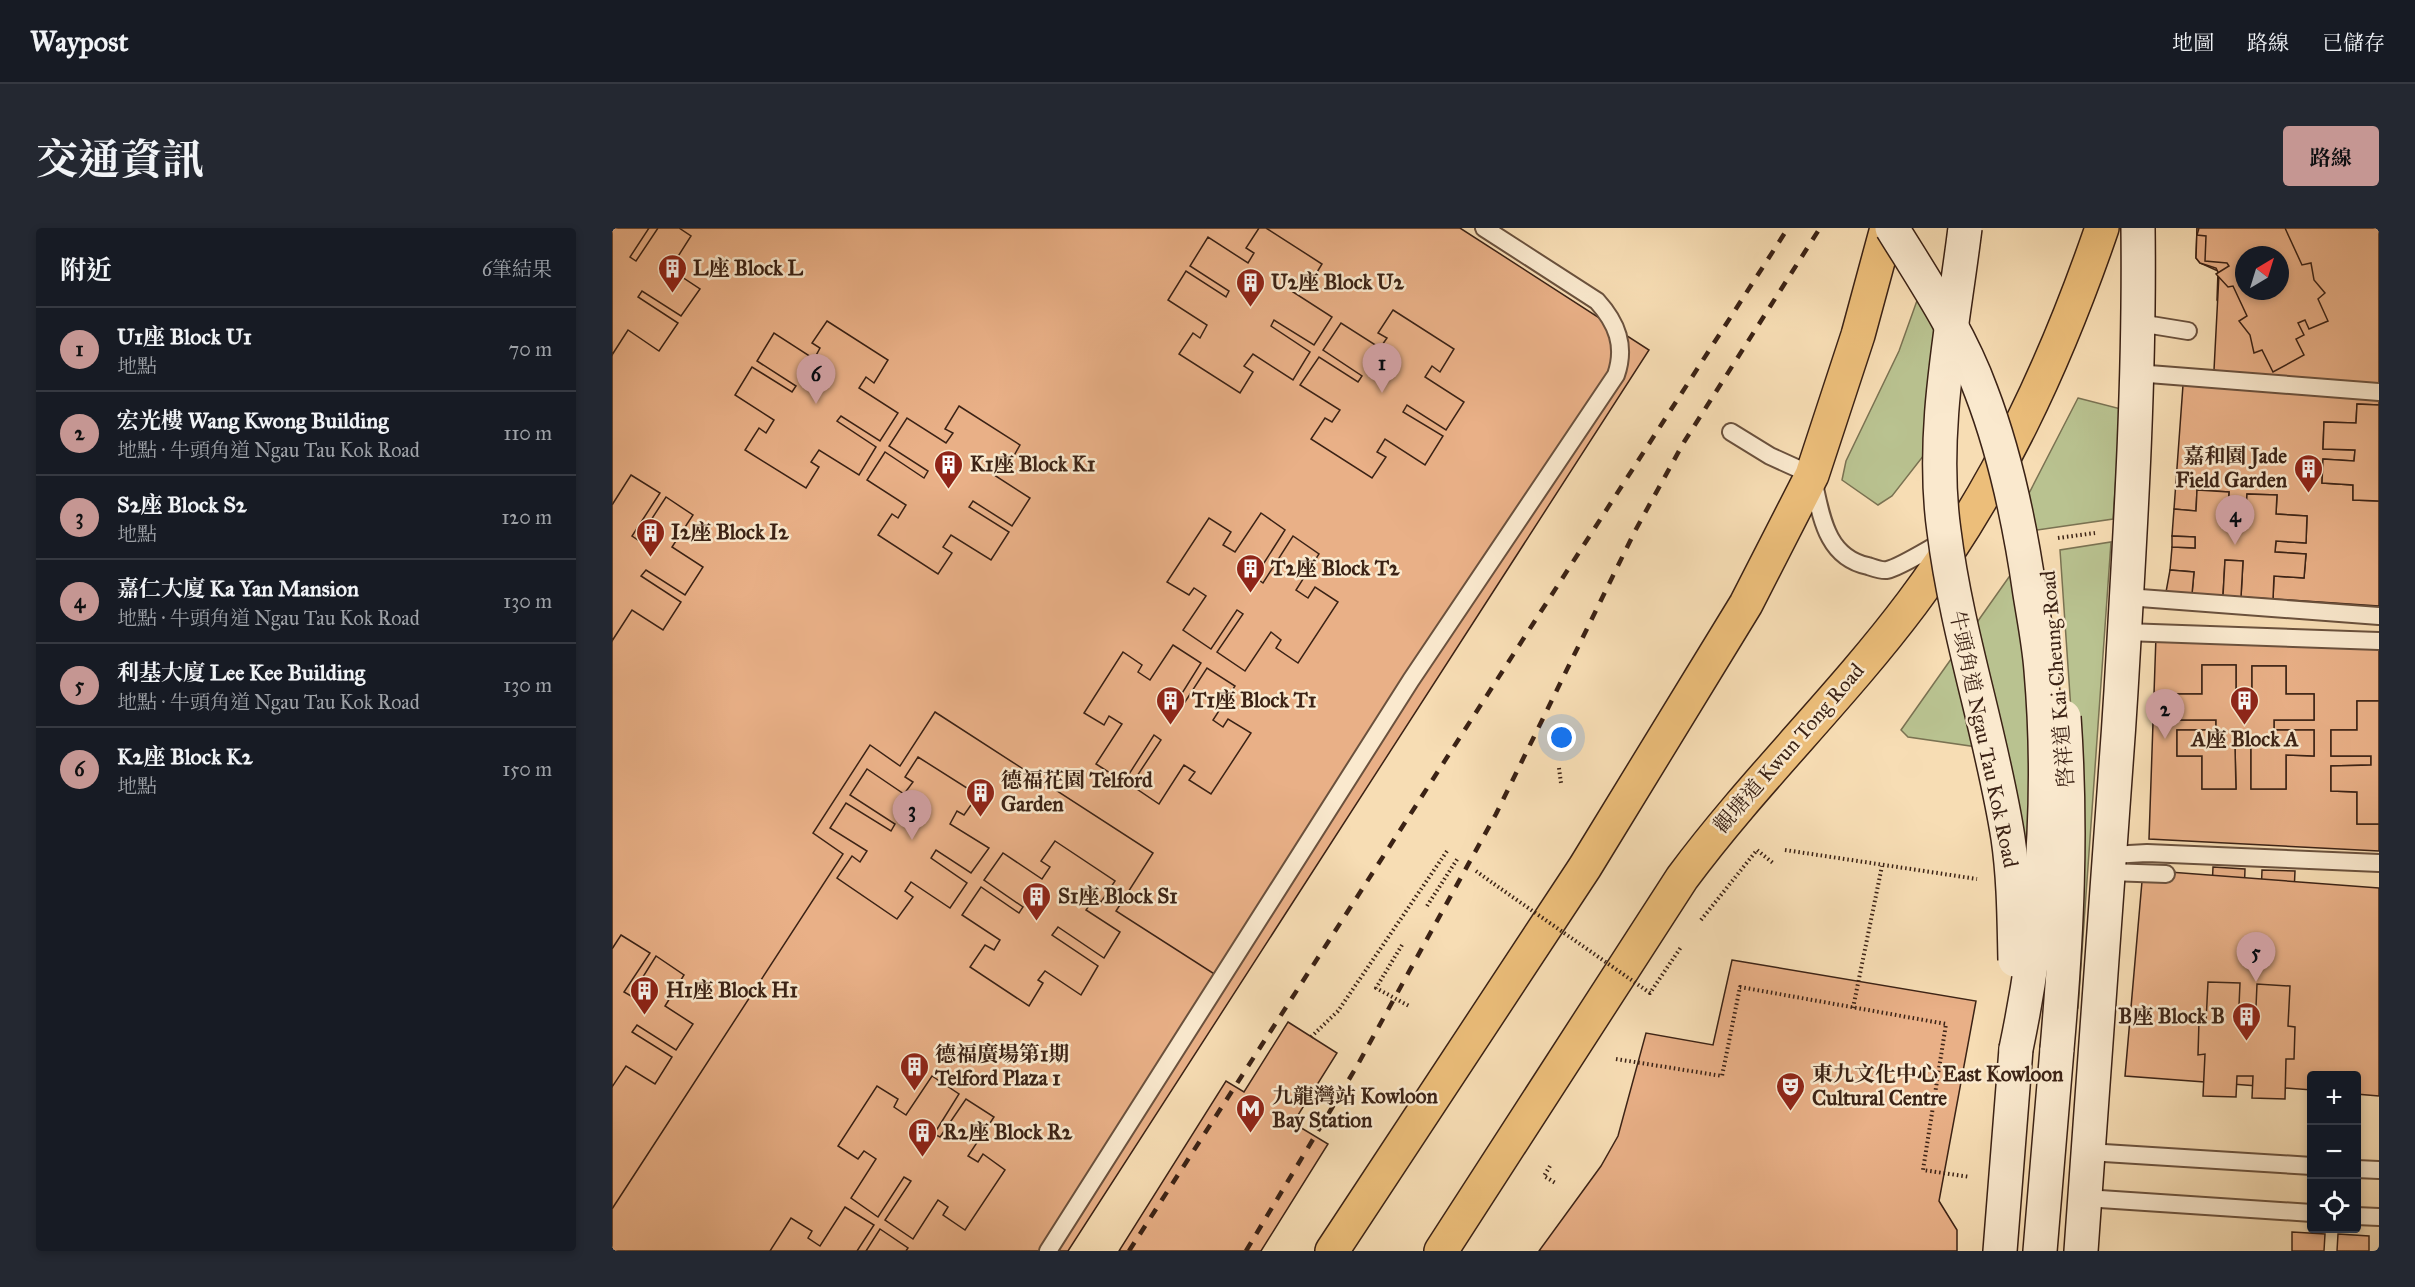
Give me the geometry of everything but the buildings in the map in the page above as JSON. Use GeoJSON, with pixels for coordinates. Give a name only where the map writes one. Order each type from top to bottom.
{"type":"FeatureCollection","features":[{"type":"Feature","properties":{"kind":"highway"},"geometry":{"type":"LineString","coordinates":[[1332,1251],[1616,817],[1746,604],[1812,475],[1858,335],[1887,228]]}},
{"type":"Feature","properties":{"kind":"highway","name":"觀塘道 Kwun Tong Road"},"geometry":{"type":"LineString","coordinates":[[1441,1251],[1682,878],[1719,827],[1886,635],[1963,531],[1982,501],[2039,387],[2082,287],[2102,228]]}},
{"type":"Feature","properties":{"kind":"main road","name":"啓祥道 Kai Cheung Road"},"geometry":{"type":"LineString","coordinates":[[1892,228],[1942,311],[1981,389],[2003,459],[2021,534],[2041,670],[2045,814],[2030,981],[2016,1049]]}},
{"type":"Feature","properties":{"kind":"main road","name":"啓祥道 Kai Cheung Road"},"geometry":{"type":"LineString","coordinates":[[1917,228],[1956,291],[2004,394],[2027,470],[2049,577],[2060,670],[2069,814],[2068,919],[2040,1251]]}},
{"type":"Feature","properties":{"kind":"main road","name":"牛頭角道 Ngau Tau Kok Road"},"geometry":{"type":"LineString","coordinates":[[1965,228],[1942,416],[1943,529],[1966,650],[2007,837],[2014,882],[2016,1049],[2000,1251]]}},
{"type":"Feature","properties":{"kind":"main road"},"geometry":{"type":"LineString","coordinates":[[2081,1251],[2127,597],[2139,323],[2138,228]]}},
{"type":"Feature","properties":{"kind":"lane"},"geometry":{"type":"LineString","coordinates":[[1048,1251],[1411,680],[1616,375],[1622,350],[1619,335],[1605,310],[1597,301],[1484,228]]}},
{"type":"Feature","properties":{"kind":"lane"},"geometry":{"type":"LineString","coordinates":[[2139,323],[2188,331]]}},
{"type":"Feature","properties":{"kind":"lane"},"geometry":{"type":"LineString","coordinates":[[2136,373],[2379,392]]}},
{"type":"Feature","properties":{"kind":"lane"},"geometry":{"type":"LineString","coordinates":[[1731,432],[1770,456],[1812,475],[1825,531],[1834,547],[1846,558],[1862,565],[1886,570],[1963,531]]}},
{"type":"Feature","properties":{"kind":"lane"},"geometry":{"type":"LineString","coordinates":[[2127,597],[2379,616]]}},
{"type":"Feature","properties":{"kind":"lane"},"geometry":{"type":"LineString","coordinates":[[2124,632],[2379,641]]}},
{"type":"Feature","properties":{"kind":"lane"},"geometry":{"type":"LineString","coordinates":[[2110,864],[2147,853],[2379,863]]}},
{"type":"Feature","properties":{"kind":"lane"},"geometry":{"type":"LineString","coordinates":[[2110,864],[2166,874]]}},
{"type":"Feature","properties":{"kind":"lane"},"geometry":{"type":"LineString","coordinates":[[2088,1152],[2307,1166]]}},
{"type":"Feature","properties":{"kind":"lane"},"geometry":{"type":"LineString","coordinates":[[2361,1169],[2379,1170]]}},
{"type":"Feature","properties":{"kind":"lane"},"geometry":{"type":"LineString","coordinates":[[2085,1198],[2307,1213]]}},
{"type":"Feature","properties":{"kind":"lane"},"geometry":{"type":"LineString","coordinates":[[2361,1216],[2379,1217]]}},
{"type":"Feature","properties":{"kind":"path"},"geometry":{"type":"LineString","coordinates":[[2049,540],[2101,532]]}},
{"type":"Feature","properties":{"kind":"path"},"geometry":{"type":"LineString","coordinates":[[1559,768],[1560,783]]}},
{"type":"Feature","properties":{"kind":"path"},"geometry":{"type":"LineString","coordinates":[[1694,929],[1733,876],[1757,850],[1773,862]]}},
{"type":"Feature","properties":{"kind":"path"},"geometry":{"type":"LineString","coordinates":[[1785,850],[1985,880]]}},
{"type":"Feature","properties":{"kind":"path"},"geometry":{"type":"LineString","coordinates":[[1311,1037],[1338,1011],[1447,851]]}},
{"type":"Feature","properties":{"kind":"path"},"geometry":{"type":"LineString","coordinates":[[1427,906],[1458,858]]}},
{"type":"Feature","properties":{"kind":"path"},"geometry":{"type":"LineString","coordinates":[[1853,1008],[1882,866]]}},
{"type":"Feature","properties":{"kind":"path"},"geometry":{"type":"LineString","coordinates":[[1476,871],[1650,993],[1687,938]]}},
{"type":"Feature","properties":{"kind":"path"},"geometry":{"type":"LineString","coordinates":[[1402,945],[1376,988],[1408,1006]]}},
{"type":"Feature","properties":{"kind":"path"},"geometry":{"type":"LineString","coordinates":[[1616,1059],[1722,1076],[1740,987],[1946,1024],[1923,1170],[1977,1178]]}},
{"type":"Feature","properties":{"kind":"path"},"geometry":{"type":"LineString","coordinates":[[1550,1166],[1544,1176],[1557,1184]]}},
{"type":"Feature","properties":{"kind":"green space"},"geometry":{"type":"Polygon","coordinates":[[[1919,295],[1937,328],[1924,455],[1892,496],[1878,505],[1842,480],[1846,461],[1899,351],[1919,295]]]}},
{"type":"Feature","properties":{"kind":"green space"},"geometry":{"type":"Polygon","coordinates":[[[2078,398],[2121,409],[2113,519],[2030,531],[2024,503],[2078,398]]]}},
{"type":"Feature","properties":{"kind":"green space"},"geometry":{"type":"Polygon","coordinates":[[[2111,542],[2078,1008],[2051,1006],[2074,754],[2060,550],[2111,542]]]}},
{"type":"Feature","properties":{"kind":"green space"},"geometry":{"type":"Polygon","coordinates":[[[2021,560],[2037,859],[2001,857],[1977,747],[1908,737],[1901,730],[2021,560]]]}},
{"type":"Feature","properties":{"kind":"railway"},"geometry":{"type":"LineString","coordinates":[[1129,1251],[1788,228]]}},
{"type":"Feature","properties":{"kind":"railway"},"geometry":{"type":"LineString","coordinates":[[1246,1251],[1357,1066],[1496,814],[1635,531],[1684,442],[1820,228]]}},
{"type":"Feature","properties":{"kind":"place","name":"L座 Block L"},"geometry":{"type":"Point","coordinates":[672,294]}},
{"type":"Feature","properties":{"kind":"place","name":"U2座 Block U2"},"geometry":{"type":"Point","coordinates":[1250,308]}},
{"type":"Feature","properties":{"kind":"place","name":"U1座 Block U1"},"geometry":{"type":"Point","coordinates":[1382,393]}},
{"type":"Feature","properties":{"kind":"place","name":"K2座 Block K2"},"geometry":{"type":"Point","coordinates":[816,404]}},
{"type":"Feature","properties":{"kind":"place","name":"K1座 Block K1"},"geometry":{"type":"Point","coordinates":[949,490]}},
{"type":"Feature","properties":{"kind":"place","name":"嘉和園 Jade Field Garden"},"geometry":{"type":"Point","coordinates":[2308,494]}},
{"type":"Feature","properties":{"kind":"place","name":"嘉仁大廈 Ka Yan Mansion"},"geometry":{"type":"Point","coordinates":[2235,545]}},
{"type":"Feature","properties":{"kind":"place","name":"I2座 Block I2"},"geometry":{"type":"Point","coordinates":[650,558]}},
{"type":"Feature","properties":{"kind":"place","name":"T2座 Block T2"},"geometry":{"type":"Point","coordinates":[1250,594]}},
{"type":"Feature","properties":{"kind":"place","name":"T1座 Block T1"},"geometry":{"type":"Point","coordinates":[1171,726]}},
{"type":"Feature","properties":{"kind":"place","name":"A座 Block A"},"geometry":{"type":"Point","coordinates":[2245,726]}},
{"type":"Feature","properties":{"kind":"place","name":"宏光樓 Wang Kwong Building"},"geometry":{"type":"Point","coordinates":[2165,739]}},
{"type":"Feature","properties":{"kind":"place","name":"德福花園 Telford Garden"},"geometry":{"type":"Point","coordinates":[980,818]}},
{"type":"Feature","properties":{"kind":"place","name":"S2座 Block S2"},"geometry":{"type":"Point","coordinates":[912,840]}},
{"type":"Feature","properties":{"kind":"place","name":"S1座 Block S1"},"geometry":{"type":"Point","coordinates":[1037,922]}},
{"type":"Feature","properties":{"kind":"place","name":"利基大廈 Lee Kee Building"},"geometry":{"type":"Point","coordinates":[2256,982]}},
{"type":"Feature","properties":{"kind":"place","name":"H1座 Block H1"},"geometry":{"type":"Point","coordinates":[645,1016]}},
{"type":"Feature","properties":{"kind":"place","name":"B座 Block B"},"geometry":{"type":"Point","coordinates":[2246,1042]}},
{"type":"Feature","properties":{"kind":"place","name":"德福廣場第1期 Telford Plaza 1"},"geometry":{"type":"Point","coordinates":[914,1092]}},
{"type":"Feature","properties":{"kind":"place","name":"東九文化中心 East Kowloon Cultural Centre"},"geometry":{"type":"Point","coordinates":[1791,1112]}},
{"type":"Feature","properties":{"kind":"place","name":"九龍灣站 Kowloon Bay Station"},"geometry":{"type":"Point","coordinates":[1251,1134]}},
{"type":"Feature","properties":{"kind":"place","name":"R2座 Block R2"},"geometry":{"type":"Point","coordinates":[922,1158]}}]}
